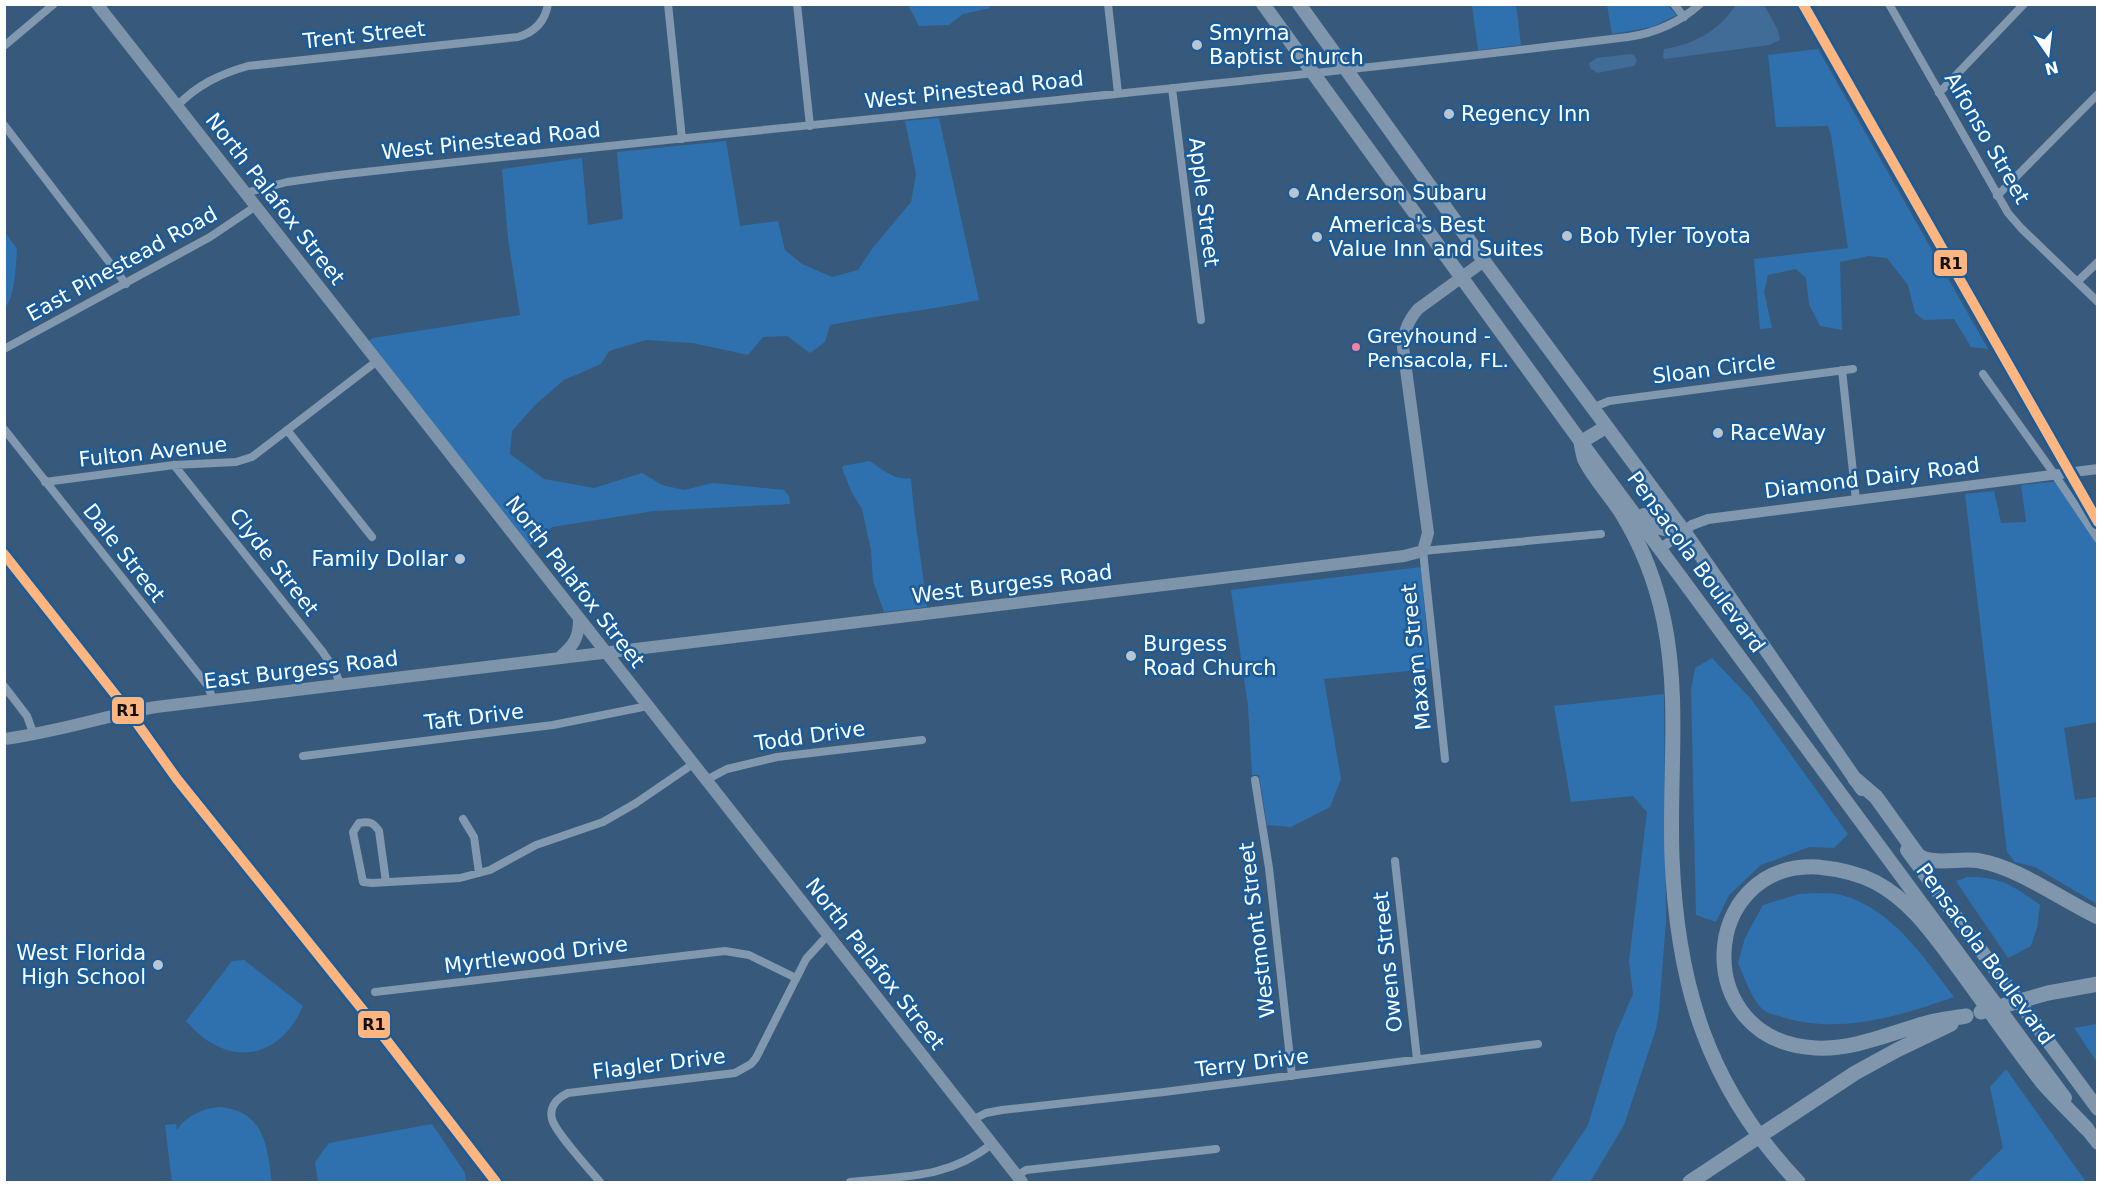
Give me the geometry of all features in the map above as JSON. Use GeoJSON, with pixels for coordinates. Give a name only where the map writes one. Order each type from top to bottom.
{"type":"FeatureCollection","features":[{"type":"Feature","properties":{"kind":"highway"},"geometry":{"type":"LineString","coordinates":[[1585,440],[1585,459],[1639,542],[1656,590],[1667,635],[1673,695],[1672,856],[1679,939],[1691,999],[1708,1048],[1731,1093],[1763,1142],[1798,1182]]}},
{"type":"Feature","properties":{"kind":"highway"},"geometry":{"type":"LineString","coordinates":[[1855,779],[1876,797],[1923,859],[1930,861],[1968,859],[1996,865],[2097,917]]}},
{"type":"Feature","properties":{"kind":"highway"},"geometry":{"type":"LineString","coordinates":[[2087,1129],[2044,1083],[1920,917],[1887,889],[1875,882],[1860,875],[1830,868],[1800,868],[1785,871],[1763,882],[1742,901],[1729,924],[1723,949],[1723,964],[1730,991],[1742,1013],[1761,1031],[1773,1038],[1800,1046],[1830,1049],[1857,1044],[1932,1022],[1966,1016],[2048,993],[2097,984]]}},
{"type":"Feature","properties":{"kind":"highway"},"geometry":{"type":"LineString","coordinates":[[2048,993],[2097,992]]}},
{"type":"Feature","properties":{"kind":"highway"},"geometry":{"type":"LineString","coordinates":[[1690,1182],[1863,1068],[1966,1016]]}},
{"type":"Feature","properties":{"kind":"highway","name":"Pensacola Boulevard"},"geometry":{"type":"LineString","coordinates":[[2087,1129],[2097,1143]]}},
{"type":"Feature","properties":{"kind":"main road","name":"North Palafox Street"},"geometry":{"type":"LineString","coordinates":[[97,4],[1019,1179]]}},
{"type":"Feature","properties":{"kind":"main road","name":"Pensacola Boulevard"},"geometry":{"type":"LineString","coordinates":[[1263,4],[1538,382],[1585,440],[1660,549],[2087,1129]]}},
{"type":"Feature","properties":{"kind":"main road","name":"Pensacola Boulevard"},"geometry":{"type":"LineString","coordinates":[[1299,4],[1605,427],[1684,531],[1855,779],[2097,1109]]}},
{"type":"Feature","properties":{"kind":"main road"},"geometry":{"type":"LineString","coordinates":[[1423,551],[1428,533],[1403,347],[1404,336],[1411,318],[1418,309],[1484,261]]}},
{"type":"Feature","properties":{"kind":"main road"},"geometry":{"type":"LineString","coordinates":[[1605,427],[1585,440],[1650,524],[1661,530],[1684,531]]}},
{"type":"Feature","properties":{"kind":"main road","name":"West Burgess Road"},"geometry":{"type":"LineString","coordinates":[[605,652],[1017,604],[1404,556],[1423,551]]}},
{"type":"Feature","properties":{"kind":"main road"},"geometry":{"type":"LineString","coordinates":[[560,657],[575,643],[579,631],[579,619]]}},
{"type":"Feature","properties":{"kind":"main road","name":"East Burgess Road"},"geometry":{"type":"LineString","coordinates":[[4,739],[34,735],[129,711],[605,652]]}},
{"type":"Feature","properties":{"kind":"street"},"geometry":{"type":"LineString","coordinates":[[4,46],[54,4]]}},
{"type":"Feature","properties":{"kind":"street","name":"Trent Street"},"geometry":{"type":"LineString","coordinates":[[177,106],[193,91],[212,79],[248,66],[527,35],[540,25],[545,17],[548,4]]}},
{"type":"Feature","properties":{"kind":"street"},"geometry":{"type":"LineString","coordinates":[[668,4],[682,139]]}},
{"type":"Feature","properties":{"kind":"street"},"geometry":{"type":"LineString","coordinates":[[797,4],[810,126]]}},
{"type":"Feature","properties":{"kind":"street"},"geometry":{"type":"LineString","coordinates":[[1108,4],[1118,93]]}},
{"type":"Feature","properties":{"kind":"street"},"geometry":{"type":"LineString","coordinates":[[1674,4],[1684,17]]}},
{"type":"Feature","properties":{"kind":"street","name":"West Pinestead Road"},"geometry":{"type":"LineString","coordinates":[[245,193],[287,182],[330,176],[1118,93],[1314,75],[1628,37],[1654,32],[1684,17],[1700,4]]}},
{"type":"Feature","properties":{"kind":"street","name":"Alfonso Street"},"geometry":{"type":"LineString","coordinates":[[1888,4],[1997,196],[2021,228],[2097,302]]}},
{"type":"Feature","properties":{"kind":"street"},"geometry":{"type":"LineString","coordinates":[[1939,93],[2024,4]]}},
{"type":"Feature","properties":{"kind":"street","name":"Apple Street"},"geometry":{"type":"LineString","coordinates":[[1172,88],[1201,320]]}},
{"type":"Feature","properties":{"kind":"street"},"geometry":{"type":"LineString","coordinates":[[1997,196],[2097,94]]}},
{"type":"Feature","properties":{"kind":"street"},"geometry":{"type":"LineString","coordinates":[[4,125],[126,284]]}},
{"type":"Feature","properties":{"kind":"street","name":"East Pinestead Road"},"geometry":{"type":"LineString","coordinates":[[4,349],[210,237],[256,207]]}},
{"type":"Feature","properties":{"kind":"street"},"geometry":{"type":"LineString","coordinates":[[2077,282],[2097,262]]}},
{"type":"Feature","properties":{"kind":"street","name":"Fulton Avenue"},"geometry":{"type":"LineString","coordinates":[[45,482],[174,465],[237,462],[252,457],[377,361]]}},
{"type":"Feature","properties":{"kind":"street","name":"Sloan Circle"},"geometry":{"type":"LineString","coordinates":[[1592,408],[1609,401],[1852,369]]}},
{"type":"Feature","properties":{"kind":"street"},"geometry":{"type":"LineString","coordinates":[[1842,370],[1856,500]]}},
{"type":"Feature","properties":{"kind":"street"},"geometry":{"type":"LineString","coordinates":[[1983,374],[2055,475],[2097,539]]}},
{"type":"Feature","properties":{"kind":"street","name":"Dale Street"},"geometry":{"type":"LineString","coordinates":[[4,429],[208,686],[213,700]]}},
{"type":"Feature","properties":{"kind":"street"},"geometry":{"type":"LineString","coordinates":[[287,430],[372,537]]}},
{"type":"Feature","properties":{"kind":"street","name":"Clyde Street"},"geometry":{"type":"LineString","coordinates":[[174,465],[322,651],[335,670],[340,684]]}},
{"type":"Feature","properties":{"kind":"street","name":"Diamond Dairy Road"},"geometry":{"type":"LineString","coordinates":[[1660,549],[1692,525],[1708,519],[2097,469]]}},
{"type":"Feature","properties":{"kind":"street","name":"West Burgess Road"},"geometry":{"type":"LineString","coordinates":[[1423,551],[1601,534]]}},
{"type":"Feature","properties":{"kind":"street","name":"Maxam Street"},"geometry":{"type":"LineString","coordinates":[[1423,551],[1445,759]]}},
{"type":"Feature","properties":{"kind":"street"},"geometry":{"type":"LineString","coordinates":[[4,686],[27,716],[34,735]]}},
{"type":"Feature","properties":{"kind":"street","name":"Taft Drive"},"geometry":{"type":"LineString","coordinates":[[303,756],[565,723],[648,706]]}},
{"type":"Feature","properties":{"kind":"street","name":"Todd Drive"},"geometry":{"type":"LineString","coordinates":[[706,780],[727,769],[777,757],[922,740]]}},
{"type":"Feature","properties":{"kind":"street"},"geometry":{"type":"LineString","coordinates":[[386,882],[379,831],[374,824],[367,821],[358,823],[353,832],[363,882],[372,884],[460,878],[490,870],[536,846],[603,822],[636,803],[693,764]]}},
{"type":"Feature","properties":{"kind":"street","name":"Westmont Street"},"geometry":{"type":"LineString","coordinates":[[1256,780],[1269,868],[1292,1076]]}},
{"type":"Feature","properties":{"kind":"street"},"geometry":{"type":"LineString","coordinates":[[463,819],[474,837],[479,873]]}},
{"type":"Feature","properties":{"kind":"street","name":"Owens Street"},"geometry":{"type":"LineString","coordinates":[[1395,861],[1417,1059]]}},
{"type":"Feature","properties":{"kind":"street","name":"Flagler Drive"},"geometry":{"type":"LineString","coordinates":[[600,1182],[555,1125],[552,1112],[556,1100],[568,1093],[735,1073],[743,1070],[756,1058],[806,959],[827,936]]}},
{"type":"Feature","properties":{"kind":"street","name":"Myrtlewood Drive"},"geometry":{"type":"LineString","coordinates":[[375,992],[725,951],[743,954],[796,978]]}},
{"type":"Feature","properties":{"kind":"street","name":"Terry Drive"},"geometry":{"type":"LineString","coordinates":[[972,1120],[986,1113],[1002,1110],[1538,1044]]}},
{"type":"Feature","properties":{"kind":"street"},"geometry":{"type":"LineString","coordinates":[[850,1182],[947,1170],[962,1164],[992,1144]]}},
{"type":"Feature","properties":{"kind":"street"},"geometry":{"type":"LineString","coordinates":[[1019,1179],[1026,1170],[1216,1149]]}},
{"type":"Feature","properties":{"kind":"shaded area"},"geometry":{"type":"Polygon","coordinates":[[[989,4],[990,8],[963,14],[949,25],[919,26],[908,5],[989,4]]]}},
{"type":"Feature","properties":{"kind":"shaded area"},"geometry":{"type":"Polygon","coordinates":[[[1736,4],[1764,5],[1778,30],[1780,40],[1769,45],[1665,59],[1663,57],[1664,49],[1696,40],[1714,29],[1736,4]]]}},
{"type":"Feature","properties":{"kind":"shaded area"},"geometry":{"type":"Polygon","coordinates":[[[1472,5],[1516,5],[1521,45],[1478,50],[1472,5]]]}},
{"type":"Feature","properties":{"kind":"shaded area"},"geometry":{"type":"Polygon","coordinates":[[[1607,5],[1667,5],[1677,15],[1652,27],[1612,34],[1607,5]]]}},
{"type":"Feature","properties":{"kind":"shaded area"},"geometry":{"type":"Polygon","coordinates":[[[1818,49],[1988,349],[1971,347],[1954,319],[1924,320],[1915,313],[1908,285],[1887,258],[1869,256],[1840,262],[1842,330],[1820,326],[1809,304],[1806,278],[1796,269],[1768,275],[1764,292],[1772,328],[1760,329],[1754,259],[1848,248],[1828,126],[1776,127],[1768,55],[1818,49]]]}},
{"type":"Feature","properties":{"kind":"shaded area"},"geometry":{"type":"Polygon","coordinates":[[[1634,55],[1637,61],[1634,66],[1597,73],[1590,68],[1589,63],[1597,58],[1634,55]]]}},
{"type":"Feature","properties":{"kind":"shaded area"},"geometry":{"type":"Polygon","coordinates":[[[939,118],[979,300],[830,325],[825,342],[810,353],[787,336],[763,337],[748,355],[693,343],[646,340],[609,351],[601,364],[564,380],[535,405],[512,431],[510,454],[544,479],[594,488],[642,473],[662,485],[684,490],[713,483],[784,490],[789,496],[790,504],[654,511],[552,527],[528,547],[367,342],[373,338],[520,315],[508,239],[502,169],[582,158],[588,225],[623,219],[617,152],[726,141],[740,226],[778,221],[785,250],[802,264],[832,277],[858,270],[872,249],[911,202],[916,174],[905,121],[939,118]]]}},
{"type":"Feature","properties":{"kind":"shaded area"},"geometry":{"type":"Polygon","coordinates":[[[4,231],[17,249],[13,289],[5,308],[4,231]]]}},
{"type":"Feature","properties":{"kind":"shaded area"},"geometry":{"type":"Polygon","coordinates":[[[870,461],[895,476],[911,478],[927,607],[884,612],[873,581],[871,550],[862,509],[851,491],[842,468],[870,461]]]}},
{"type":"Feature","properties":{"kind":"shaded area"},"geometry":{"type":"Polygon","coordinates":[[[2063,481],[2097,542],[2097,722],[2064,728],[2075,800],[2097,797],[2097,904],[2035,867],[2015,862],[2007,852],[1965,494],[1994,491],[2001,523],[2026,522],[2021,485],[2063,481]]]}},
{"type":"Feature","properties":{"kind":"shaded area"},"geometry":{"type":"Polygon","coordinates":[[[1421,567],[1430,669],[1324,679],[1341,779],[1330,807],[1291,827],[1267,825],[1259,775],[1252,775],[1248,706],[1231,590],[1421,567]]]}},
{"type":"Feature","properties":{"kind":"shaded area"},"geometry":{"type":"Polygon","coordinates":[[[1712,658],[1751,699],[1848,834],[1834,848],[1809,847],[1761,865],[1729,895],[1716,922],[1696,915],[1691,690],[1695,668],[1712,658]]]}},
{"type":"Feature","properties":{"kind":"shaded area"},"geometry":{"type":"Polygon","coordinates":[[[1664,694],[1666,921],[1656,1029],[1624,1125],[1590,1182],[1550,1182],[1588,1125],[1615,1036],[1633,994],[1629,961],[1647,812],[1633,796],[1571,802],[1554,706],[1664,694]]]}},
{"type":"Feature","properties":{"kind":"shaded area"},"geometry":{"type":"Polygon","coordinates":[[[1968,877],[1989,878],[2007,884],[2040,905],[2037,928],[2031,946],[2008,958],[1956,881],[1968,877]]]}},
{"type":"Feature","properties":{"kind":"shaded area"},"geometry":{"type":"Polygon","coordinates":[[[1799,894],[1841,895],[1876,911],[1919,951],[1954,997],[1912,1011],[1847,1024],[1803,1022],[1765,1011],[1753,996],[1738,963],[1745,938],[1763,905],[1799,894]]]}},
{"type":"Feature","properties":{"kind":"shaded area"},"geometry":{"type":"Polygon","coordinates":[[[244,960],[303,1006],[292,1025],[280,1039],[265,1048],[250,1052],[234,1051],[217,1046],[201,1036],[186,1021],[232,961],[244,960]]]}},
{"type":"Feature","properties":{"kind":"shaded area"},"geometry":{"type":"Polygon","coordinates":[[[2098,1024],[2097,1062],[2074,1028],[2098,1024]]]}},
{"type":"Feature","properties":{"kind":"shaded area"},"geometry":{"type":"Polygon","coordinates":[[[2006,1069],[2086,1182],[1968,1182],[2003,1148],[1990,1087],[2006,1069]]]}},
{"type":"Feature","properties":{"kind":"shaded area"},"geometry":{"type":"Polygon","coordinates":[[[219,1107],[246,1115],[255,1123],[265,1144],[272,1182],[172,1182],[165,1125],[176,1124],[177,1130],[185,1120],[195,1114],[219,1107]]]}},
{"type":"Feature","properties":{"kind":"shaded area"},"geometry":{"type":"Polygon","coordinates":[[[432,1124],[465,1173],[466,1182],[318,1182],[315,1162],[329,1143],[432,1124]]]}},
{"type":"Feature","properties":{"kind":"transit line","name":"R1"},"geometry":{"type":"LineString","coordinates":[[1803,4],[2098,522]]}},
{"type":"Feature","properties":{"kind":"transit line","name":"R1"},"geometry":{"type":"LineString","coordinates":[[4,554],[129,712],[177,779],[374,1024],[496,1182]]}},
{"type":"Feature","properties":{"kind":"place","name":"Smyrna Baptist Church"},"geometry":{"type":"Point","coordinates":[1197,45]}},
{"type":"Feature","properties":{"kind":"place","name":"Regency Inn"},"geometry":{"type":"Point","coordinates":[1449,114]}},
{"type":"Feature","properties":{"kind":"place","name":"Anderson Subaru"},"geometry":{"type":"Point","coordinates":[1294,193]}},
{"type":"Feature","properties":{"kind":"place","name":"Bob Tyler Toyota"},"geometry":{"type":"Point","coordinates":[1567,236]}},
{"type":"Feature","properties":{"kind":"place","name":"America's Best Value Inn and Suites"},"geometry":{"type":"Point","coordinates":[1317,237]}},
{"type":"Feature","properties":{"kind":"place","name":"Greyhound - Pensacola, FL."},"geometry":{"type":"Point","coordinates":[1356,347]}},
{"type":"Feature","properties":{"kind":"place","name":"RaceWay"},"geometry":{"type":"Point","coordinates":[1718,433]}},
{"type":"Feature","properties":{"kind":"place","name":"Family Dollar"},"geometry":{"type":"Point","coordinates":[460,559]}},
{"type":"Feature","properties":{"kind":"place","name":"Burgess Road Church"},"geometry":{"type":"Point","coordinates":[1131,656]}},
{"type":"Feature","properties":{"kind":"place","name":"West Florida High School"},"geometry":{"type":"Point","coordinates":[158,965]}}]}
